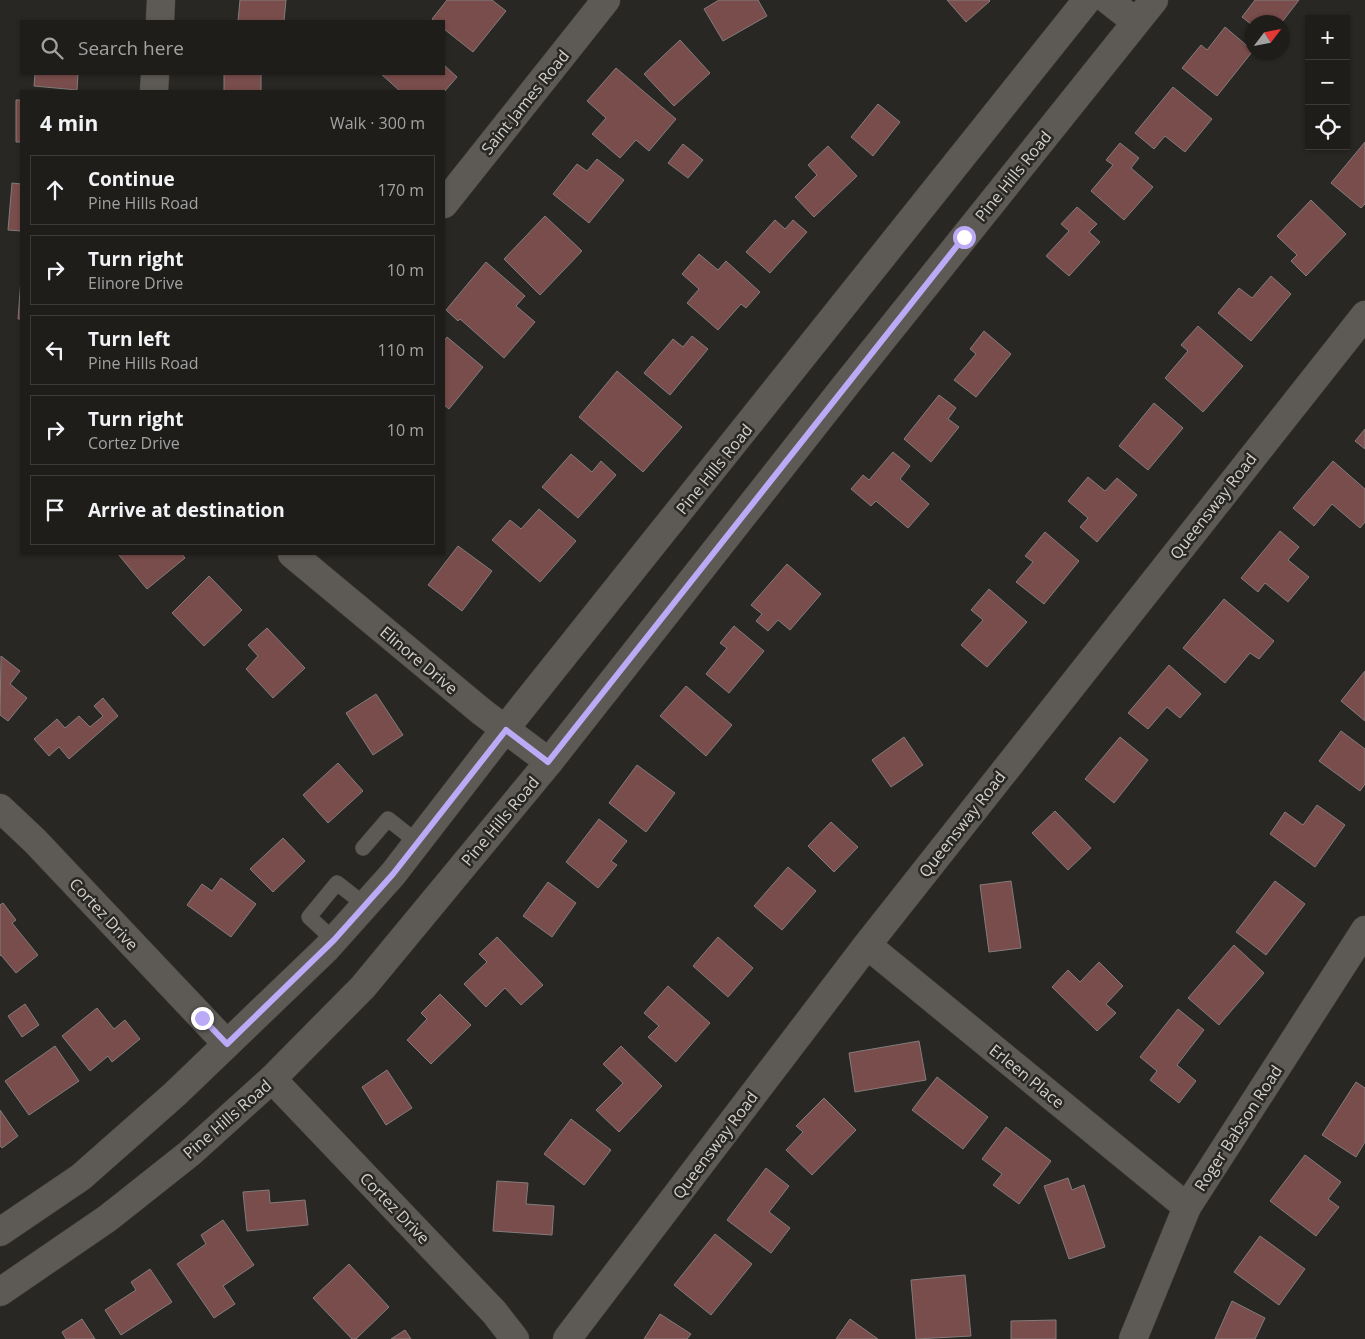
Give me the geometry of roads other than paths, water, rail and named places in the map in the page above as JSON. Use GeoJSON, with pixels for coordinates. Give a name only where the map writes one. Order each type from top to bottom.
{"type":"FeatureCollection","features":[{"type":"Feature","properties":{"kind":"street"},"geometry":{"type":"LineString","coordinates":[[160,20],[161,0]]}},
{"type":"Feature","properties":{"kind":"street","name":"Saint James Road"},"geometry":{"type":"LineString","coordinates":[[445,203],[606,0]]}},
{"type":"Feature","properties":{"kind":"street","name":"Pine Hills Road"},"geometry":{"type":"LineString","coordinates":[[0,1232],[81,1177],[175,1094],[334,940],[393,874],[1087,0]]}},
{"type":"Feature","properties":{"kind":"street"},"geometry":{"type":"LineString","coordinates":[[1108,0],[1136,22]]}},
{"type":"Feature","properties":{"kind":"street","name":"Pine Hills Road"},"geometry":{"type":"LineString","coordinates":[[0,1292],[108,1218],[190,1153],[272,1079],[363,987],[548,762],[845,386],[1154,0]]}},
{"type":"Feature","properties":{"kind":"street"},"geometry":{"type":"LineString","coordinates":[[154,90],[156,75]]}},
{"type":"Feature","properties":{"kind":"street","name":"Queensway Road"},"geometry":{"type":"LineString","coordinates":[[567,1339],[867,945],[1365,315]]}},
{"type":"Feature","properties":{"kind":"street","name":"Elinore Drive"},"geometry":{"type":"LineString","coordinates":[[293,555],[474,706],[548,762]]}},
{"type":"Feature","properties":{"kind":"street","name":"Cortez Drive"},"geometry":{"type":"LineString","coordinates":[[0,808],[35,841],[227,1044]]}},
{"type":"Feature","properties":{"kind":"street","name":"Roger Babson Road"},"geometry":{"type":"LineString","coordinates":[[1132,1339],[1187,1208],[1365,930]]}},
{"type":"Feature","properties":{"kind":"street","name":"Erleen Place"},"geometry":{"type":"LineString","coordinates":[[867,945],[1187,1208]]}},
{"type":"Feature","properties":{"kind":"street","name":"Cortez Drive"},"geometry":{"type":"LineString","coordinates":[[272,1079],[494,1312],[515,1339]]}},
{"type":"Feature","properties":{"kind":"lane"},"geometry":{"type":"LineString","coordinates":[[363,848],[388,819],[417,842]]}},
{"type":"Feature","properties":{"kind":"lane"},"geometry":{"type":"LineString","coordinates":[[334,940],[309,917],[337,883],[365,905]]}}]}
